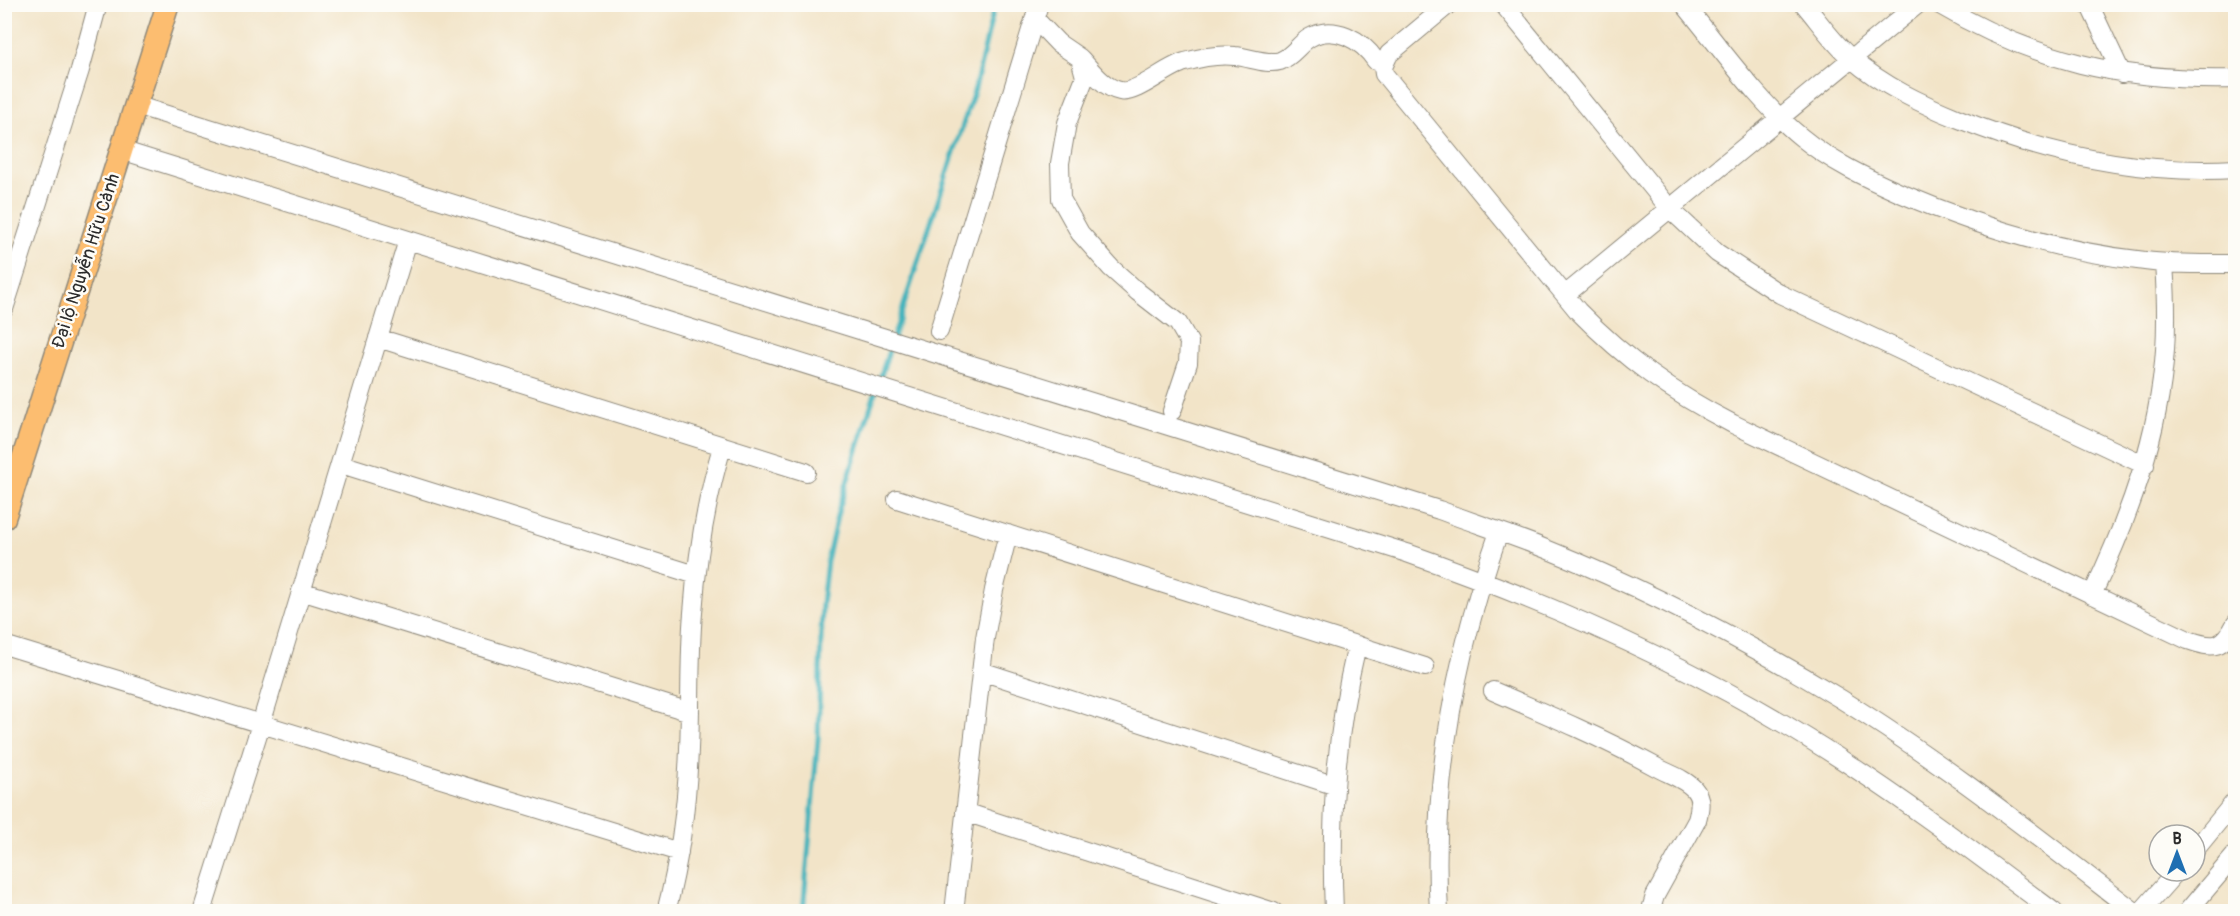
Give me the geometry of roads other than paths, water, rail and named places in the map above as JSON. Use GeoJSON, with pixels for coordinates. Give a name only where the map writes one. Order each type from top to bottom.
{"type":"FeatureCollection","features":[{"type":"Feature","properties":{"kind":"main road","name":"Đại lộ Nguyễn Hữu Cảnh"},"geometry":{"type":"LineString","coordinates":[[4,518],[168,4]]}},
{"type":"Feature","properties":{"kind":"street"},"geometry":{"type":"LineString","coordinates":[[4,309],[80,70],[98,4]]}},
{"type":"Feature","properties":{"kind":"street"},"geometry":{"type":"LineString","coordinates":[[1449,4],[1389,54],[1383,67],[1384,74],[1565,295],[1627,358],[1668,388],[1697,405],[2199,644],[2221,645],[2228,638],[2235,623]]}},
{"type":"Feature","properties":{"kind":"street"},"geometry":{"type":"LineString","coordinates":[[1503,4],[1670,209],[1717,253],[1780,294],[2145,465]]}},
{"type":"Feature","properties":{"kind":"street"},"geometry":{"type":"LineString","coordinates":[[1684,4],[1780,118],[1803,139],[1857,173],[1946,212],[2012,234],[2048,243],[2117,257],[2164,263],[2235,264]]}},
{"type":"Feature","properties":{"kind":"street"},"geometry":{"type":"LineString","coordinates":[[1804,4],[1852,59],[1878,79],[1929,106],[1983,129],[2049,150],[2129,166],[2235,169]]}},
{"type":"Feature","properties":{"kind":"street"},"geometry":{"type":"LineString","coordinates":[[1565,295],[1918,4]]}},
{"type":"Feature","properties":{"kind":"street"},"geometry":{"type":"LineString","coordinates":[[1938,4],[1977,27],[2055,58],[2122,74],[2181,79],[2235,79]]}},
{"type":"Feature","properties":{"kind":"street"},"geometry":{"type":"LineString","coordinates":[[2089,4],[2122,74]]}},
{"type":"Feature","properties":{"kind":"street"},"geometry":{"type":"LineString","coordinates":[[1037,12],[1058,43],[1080,58],[1106,85],[1121,91],[1133,91],[1163,71],[1184,62],[1209,56],[1280,61],[1310,37],[1324,34],[1351,37],[1369,50],[1376,61]]}},
{"type":"Feature","properties":{"kind":"street"},"geometry":{"type":"LineString","coordinates":[[939,331],[1037,12]]}},
{"type":"Feature","properties":{"kind":"street"},"geometry":{"type":"LineString","coordinates":[[1080,58],[1085,77],[1067,123],[1060,163],[1060,199],[1080,233],[1111,268],[1178,323],[1189,342],[1188,363],[1172,411]]}},
{"type":"Feature","properties":{"kind":"street"},"geometry":{"type":"LineString","coordinates":[[135,105],[1439,510],[1609,576],[1755,649],[1842,700],[1977,793],[2135,912]]}},
{"type":"Feature","properties":{"kind":"street"},"geometry":{"type":"LineString","coordinates":[[121,150],[1407,553],[1482,579],[1605,631],[1675,664],[1808,738],[1934,822],[2054,912]]}},
{"type":"Feature","properties":{"kind":"street"},"geometry":{"type":"LineString","coordinates":[[202,912],[408,240]]}},
{"type":"Feature","properties":{"kind":"street"},"geometry":{"type":"LineString","coordinates":[[2092,595],[2131,507],[2145,465],[2164,368],[2166,338],[2164,263]]}},
{"type":"Feature","properties":{"kind":"street"},"geometry":{"type":"LineString","coordinates":[[378,338],[806,472]]}},
{"type":"Feature","properties":{"kind":"street"},"geometry":{"type":"LineString","coordinates":[[666,912],[679,852],[686,799],[696,575],[705,515],[722,447]]}},
{"type":"Feature","properties":{"kind":"street"},"geometry":{"type":"LineString","coordinates":[[341,464],[696,575]]}},
{"type":"Feature","properties":{"kind":"street"},"geometry":{"type":"LineString","coordinates":[[897,499],[1425,667]]}},
{"type":"Feature","properties":{"kind":"street"},"geometry":{"type":"LineString","coordinates":[[1439,912],[1437,823],[1443,760],[1459,663],[1482,579],[1499,532]]}},
{"type":"Feature","properties":{"kind":"street"},"geometry":{"type":"LineString","coordinates":[[954,912],[981,671],[994,590],[1008,534]]}},
{"type":"Feature","properties":{"kind":"street"},"geometry":{"type":"LineString","coordinates":[[302,591],[690,712]]}},
{"type":"Feature","properties":{"kind":"street"},"geometry":{"type":"LineString","coordinates":[[4,645],[679,852]]}},
{"type":"Feature","properties":{"kind":"street"},"geometry":{"type":"LineString","coordinates":[[1334,912],[1331,855],[1334,785],[1340,732],[1357,645]]}},
{"type":"Feature","properties":{"kind":"street"},"geometry":{"type":"LineString","coordinates":[[981,671],[1334,785]]}},
{"type":"Feature","properties":{"kind":"street"},"geometry":{"type":"LineString","coordinates":[[1493,691],[1644,760],[1696,791],[1700,810],[1697,820],[1655,896],[1652,911],[1643,912]]}},
{"type":"Feature","properties":{"kind":"street"},"geometry":{"type":"LineString","coordinates":[[2207,835],[2235,800]]}},
{"type":"Feature","properties":{"kind":"street"},"geometry":{"type":"LineString","coordinates":[[964,812],[1274,912]]}},
{"type":"Feature","properties":{"kind":"street"},"geometry":{"type":"LineString","coordinates":[[2187,912],[2235,854]]}},
{"type":"Feature","properties":{"kind":"street"},"geometry":{"type":"LineString","coordinates":[[2141,912],[2166,883]]}},
{"type":"Feature","properties":{"kind":"waterway"},"geometry":{"type":"LineString","coordinates":[[803,912],[818,739],[822,604],[827,561],[838,512],[866,421],[975,88],[995,4]]}}]}
